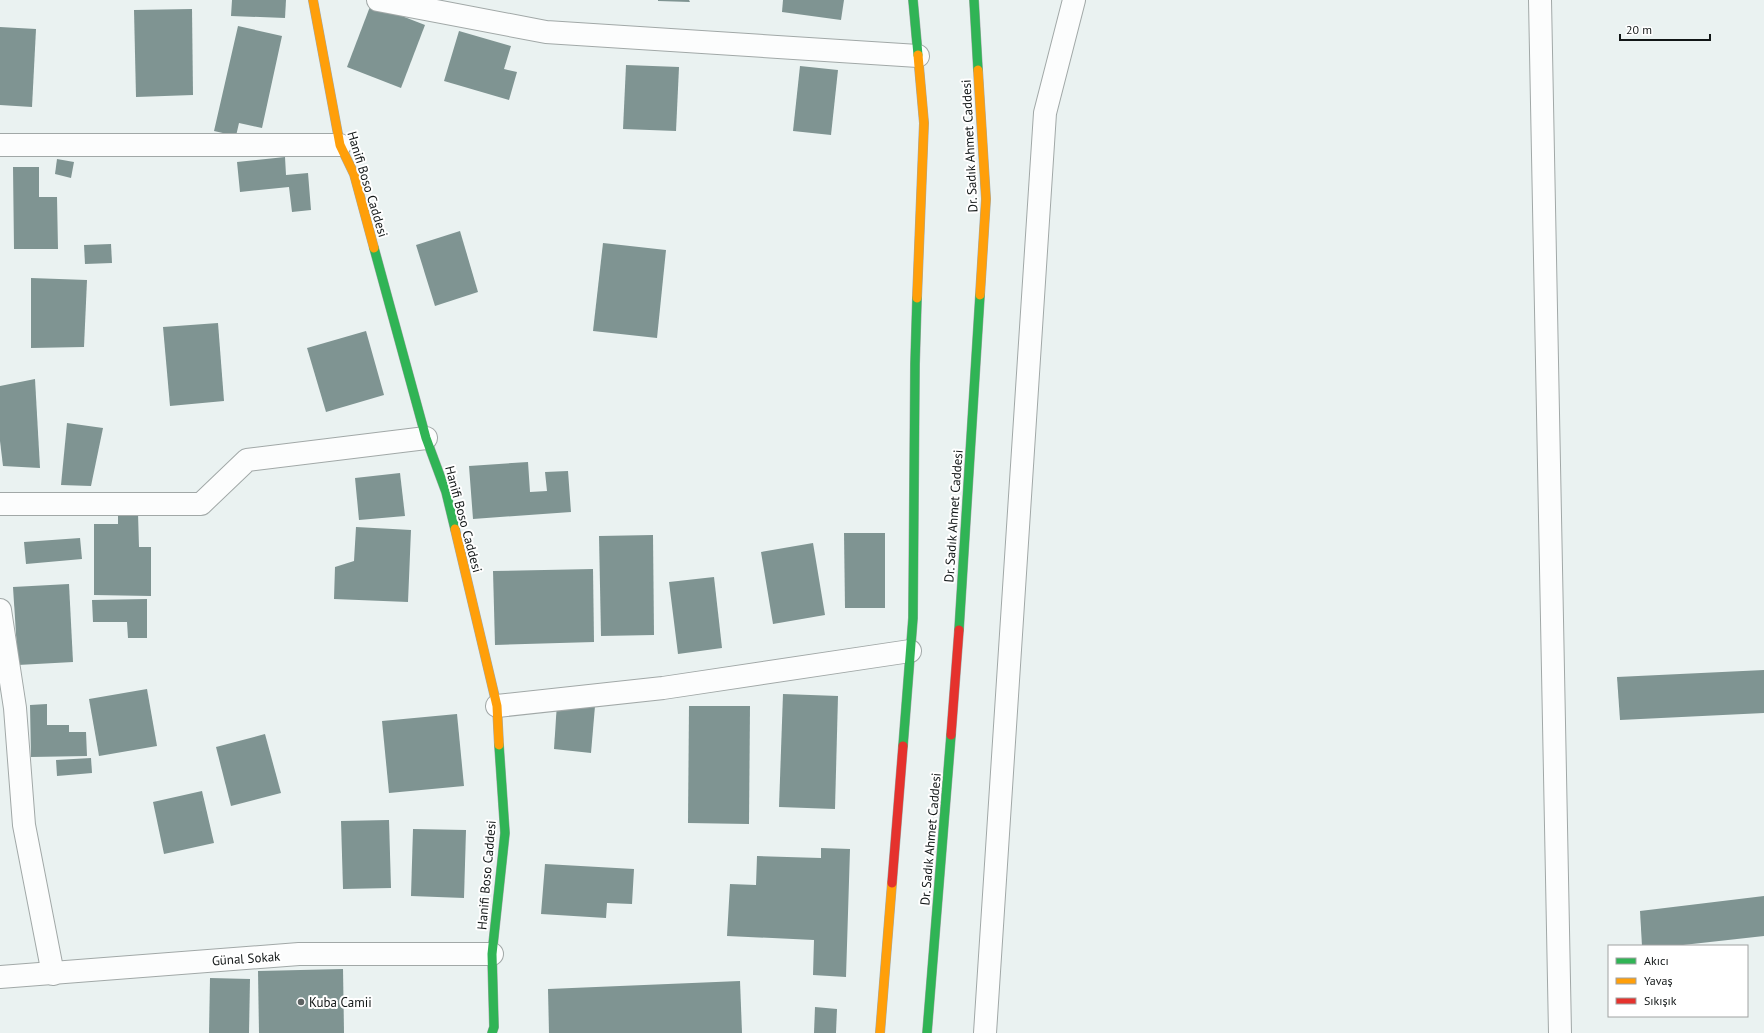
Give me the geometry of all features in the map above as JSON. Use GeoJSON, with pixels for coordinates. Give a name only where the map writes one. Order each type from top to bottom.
{"type":"FeatureCollection","features":[{"type":"Feature","properties":{"kind":"street","name":"Hanifi Boso Caddesi"},"geometry":{"type":"LineString","coordinates":[[313,0],[326,59],[340,146],[354,174],[426,438],[446,492],[497,706],[505,833],[492,954],[494,1027],[492,1033]]}},
{"type":"Feature","properties":{"kind":"street"},"geometry":{"type":"LineString","coordinates":[[378,0],[546,32],[918,56]]}},
{"type":"Feature","properties":{"kind":"street"},"geometry":{"type":"LineString","coordinates":[[880,1033],[913,618],[915,364],[924,123],[914,0]]}},
{"type":"Feature","properties":{"kind":"street","name":"Dr. Sadık Ahmet Caddesi"},"geometry":{"type":"LineString","coordinates":[[927,1033],[956,678],[986,199],[974,0]]}},
{"type":"Feature","properties":{"kind":"street"},"geometry":{"type":"LineString","coordinates":[[985,1033],[1045,113],[1074,0]]}},
{"type":"Feature","properties":{"kind":"street"},"geometry":{"type":"LineString","coordinates":[[1540,0],[1560,1033]]}},
{"type":"Feature","properties":{"kind":"street"},"geometry":{"type":"LineString","coordinates":[[0,145],[340,146]]}},
{"type":"Feature","properties":{"kind":"street"},"geometry":{"type":"LineString","coordinates":[[0,504],[201,504],[247,460],[426,438]]}},
{"type":"Feature","properties":{"kind":"street"},"geometry":{"type":"LineString","coordinates":[[0,610],[15,708],[24,825],[53,974]]}},
{"type":"Feature","properties":{"kind":"street"},"geometry":{"type":"LineString","coordinates":[[497,706],[663,688],[910,651]]}},
{"type":"Feature","properties":{"kind":"street","name":"Günal Sokak"},"geometry":{"type":"LineString","coordinates":[[0,977],[299,954],[492,954]]}},
{"type":"Feature","properties":{"kind":"building"},"geometry":{"type":"Polygon","coordinates":[[[232,0],[286,0],[285,18],[231,16],[232,0]]]}},
{"type":"Feature","properties":{"kind":"building"},"geometry":{"type":"Polygon","coordinates":[[[689,0],[690,2],[658,1],[689,0]]]}},
{"type":"Feature","properties":{"kind":"building"},"geometry":{"type":"Polygon","coordinates":[[[783,0],[844,0],[841,20],[782,12],[783,0]]]}},
{"type":"Feature","properties":{"kind":"building"},"geometry":{"type":"Polygon","coordinates":[[[371,4],[425,25],[401,88],[347,67],[371,4]]]}},
{"type":"Feature","properties":{"kind":"building"},"geometry":{"type":"Polygon","coordinates":[[[192,9],[193,95],[136,97],[134,10],[192,9]]]}},
{"type":"Feature","properties":{"kind":"building"},"geometry":{"type":"Polygon","coordinates":[[[238,26],[282,36],[262,128],[239,123],[236,136],[214,131],[238,26]]]}},
{"type":"Feature","properties":{"kind":"building"},"geometry":{"type":"Polygon","coordinates":[[[0,27],[36,29],[32,107],[0,105],[0,27]]]}},
{"type":"Feature","properties":{"kind":"building"},"geometry":{"type":"Polygon","coordinates":[[[459,31],[511,46],[504,69],[517,72],[509,100],[444,81],[459,31]]]}},
{"type":"Feature","properties":{"kind":"building"},"geometry":{"type":"Polygon","coordinates":[[[626,65],[679,67],[676,131],[623,129],[626,65]]]}},
{"type":"Feature","properties":{"kind":"building"},"geometry":{"type":"Polygon","coordinates":[[[800,66],[838,70],[831,135],[793,131],[800,66]]]}},
{"type":"Feature","properties":{"kind":"building"},"geometry":{"type":"Polygon","coordinates":[[[285,157],[286,175],[308,173],[311,210],[292,212],[289,187],[240,192],[237,162],[285,157]]]}},
{"type":"Feature","properties":{"kind":"building"},"geometry":{"type":"Polygon","coordinates":[[[57,159],[74,162],[71,178],[55,174],[57,159]]]}},
{"type":"Feature","properties":{"kind":"building"},"geometry":{"type":"Polygon","coordinates":[[[13,167],[39,167],[39,197],[57,197],[58,249],[14,249],[13,167]]]}},
{"type":"Feature","properties":{"kind":"building"},"geometry":{"type":"Polygon","coordinates":[[[460,231],[478,292],[435,306],[416,245],[460,231]]]}},
{"type":"Feature","properties":{"kind":"building"},"geometry":{"type":"Polygon","coordinates":[[[603,243],[666,250],[657,338],[593,331],[603,243]]]}},
{"type":"Feature","properties":{"kind":"building"},"geometry":{"type":"Polygon","coordinates":[[[111,244],[112,263],[85,264],[84,245],[111,244]]]}},
{"type":"Feature","properties":{"kind":"building"},"geometry":{"type":"Polygon","coordinates":[[[31,278],[87,280],[84,347],[31,348],[31,278]]]}},
{"type":"Feature","properties":{"kind":"building"},"geometry":{"type":"Polygon","coordinates":[[[218,323],[224,401],[170,406],[163,327],[218,323]]]}},
{"type":"Feature","properties":{"kind":"building"},"geometry":{"type":"Polygon","coordinates":[[[366,331],[384,395],[326,412],[307,348],[366,331]]]}},
{"type":"Feature","properties":{"kind":"building"},"geometry":{"type":"Polygon","coordinates":[[[35,379],[40,468],[3,466],[0,441],[0,386],[35,379]]]}},
{"type":"Feature","properties":{"kind":"building"},"geometry":{"type":"Polygon","coordinates":[[[67,423],[103,428],[91,486],[61,485],[67,423]]]}},
{"type":"Feature","properties":{"kind":"building"},"geometry":{"type":"Polygon","coordinates":[[[528,462],[530,492],[547,491],[545,472],[568,471],[571,512],[473,519],[469,466],[528,462]]]}},
{"type":"Feature","properties":{"kind":"building"},"geometry":{"type":"Polygon","coordinates":[[[400,473],[405,516],[359,520],[355,478],[400,473]]]}},
{"type":"Feature","properties":{"kind":"building"},"geometry":{"type":"Polygon","coordinates":[[[118,513],[138,513],[139,547],[151,547],[151,596],[94,595],[94,524],[118,524],[118,513]]]}},
{"type":"Feature","properties":{"kind":"building"},"geometry":{"type":"Polygon","coordinates":[[[356,527],[411,530],[408,602],[334,599],[335,567],[354,561],[356,527]]]}},
{"type":"Feature","properties":{"kind":"building"},"geometry":{"type":"Polygon","coordinates":[[[844,533],[885,533],[885,608],[845,608],[844,533]]]}},
{"type":"Feature","properties":{"kind":"building"},"geometry":{"type":"Polygon","coordinates":[[[653,535],[654,635],[601,636],[599,536],[653,535]]]}},
{"type":"Feature","properties":{"kind":"building"},"geometry":{"type":"Polygon","coordinates":[[[80,538],[82,559],[26,564],[24,542],[80,538]]]}},
{"type":"Feature","properties":{"kind":"building"},"geometry":{"type":"Polygon","coordinates":[[[813,543],[825,615],[773,624],[761,552],[813,543]]]}},
{"type":"Feature","properties":{"kind":"building"},"geometry":{"type":"Polygon","coordinates":[[[593,569],[594,642],[495,645],[493,571],[593,569]]]}},
{"type":"Feature","properties":{"kind":"building"},"geometry":{"type":"Polygon","coordinates":[[[714,577],[722,648],[678,654],[669,582],[714,577]]]}},
{"type":"Feature","properties":{"kind":"building"},"geometry":{"type":"Polygon","coordinates":[[[69,584],[73,662],[18,665],[13,587],[69,584]]]}},
{"type":"Feature","properties":{"kind":"building"},"geometry":{"type":"Polygon","coordinates":[[[147,599],[147,638],[128,638],[127,622],[93,622],[92,600],[147,599]]]}},
{"type":"Feature","properties":{"kind":"building"},"geometry":{"type":"Polygon","coordinates":[[[1764,670],[1764,713],[1620,720],[1617,677],[1764,670]]]}},
{"type":"Feature","properties":{"kind":"building"},"geometry":{"type":"Polygon","coordinates":[[[147,689],[157,746],[99,756],[89,699],[147,689]]]}},
{"type":"Feature","properties":{"kind":"building"},"geometry":{"type":"Polygon","coordinates":[[[783,694],[838,696],[835,809],[779,807],[783,694]]]}},
{"type":"Feature","properties":{"kind":"building"},"geometry":{"type":"Polygon","coordinates":[[[557,703],[595,706],[591,753],[554,749],[557,703]]]}},
{"type":"Feature","properties":{"kind":"building"},"geometry":{"type":"Polygon","coordinates":[[[47,704],[47,725],[69,725],[69,732],[86,732],[87,756],[31,757],[30,705],[47,704]]]}},
{"type":"Feature","properties":{"kind":"building"},"geometry":{"type":"Polygon","coordinates":[[[689,706],[750,706],[749,824],[688,823],[689,706]]]}},
{"type":"Feature","properties":{"kind":"building"},"geometry":{"type":"Polygon","coordinates":[[[457,714],[464,786],[389,793],[382,721],[457,714]]]}},
{"type":"Feature","properties":{"kind":"building"},"geometry":{"type":"Polygon","coordinates":[[[265,734],[281,793],[231,806],[216,747],[265,734]]]}},
{"type":"Feature","properties":{"kind":"building"},"geometry":{"type":"Polygon","coordinates":[[[91,758],[92,773],[57,776],[56,760],[91,758]]]}},
{"type":"Feature","properties":{"kind":"building"},"geometry":{"type":"Polygon","coordinates":[[[202,791],[214,843],[164,854],[153,802],[202,791]]]}},
{"type":"Feature","properties":{"kind":"building"},"geometry":{"type":"Polygon","coordinates":[[[389,820],[391,888],[343,889],[341,821],[389,820]]]}},
{"type":"Feature","properties":{"kind":"building"},"geometry":{"type":"Polygon","coordinates":[[[413,829],[466,830],[464,898],[411,896],[413,829]]]}},
{"type":"Feature","properties":{"kind":"building"},"geometry":{"type":"Polygon","coordinates":[[[821,848],[850,849],[846,977],[813,975],[814,940],[727,936],[730,884],[756,885],[757,856],[821,858],[821,848]]]}},
{"type":"Feature","properties":{"kind":"building"},"geometry":{"type":"Polygon","coordinates":[[[545,864],[634,869],[632,904],[607,903],[606,918],[541,914],[545,864]]]}},
{"type":"Feature","properties":{"kind":"building"},"geometry":{"type":"Polygon","coordinates":[[[1764,896],[1764,936],[1683,945],[1642,945],[1640,911],[1764,896]]]}},
{"type":"Feature","properties":{"kind":"building","name":"Kuba Camii"},"geometry":{"type":"Polygon","coordinates":[[[343,969],[344,1033],[259,1033],[258,971],[343,969]]]}},
{"type":"Feature","properties":{"kind":"building"},"geometry":{"type":"Polygon","coordinates":[[[210,978],[250,979],[249,1033],[209,1033],[210,978]]]}},
{"type":"Feature","properties":{"kind":"building"},"geometry":{"type":"Polygon","coordinates":[[[740,981],[742,1033],[549,1033],[548,989],[740,981]]]}},
{"type":"Feature","properties":{"kind":"building"},"geometry":{"type":"Polygon","coordinates":[[[815,1007],[837,1009],[836,1033],[814,1033],[815,1007]]]}},
{"type":"Feature","properties":{"kind":"traffic: fast"},"geometry":{"type":"LineString","coordinates":[[913,0],[918,55]]}},
{"type":"Feature","properties":{"kind":"traffic: fast"},"geometry":{"type":"LineString","coordinates":[[974,0],[978,70]]}},
{"type":"Feature","properties":{"kind":"traffic: fast"},"geometry":{"type":"LineString","coordinates":[[374,248],[426,438],[446,492],[455,529]]}},
{"type":"Feature","properties":{"kind":"traffic: fast"},"geometry":{"type":"LineString","coordinates":[[959,630],[980,295]]}},
{"type":"Feature","properties":{"kind":"traffic: fast"},"geometry":{"type":"LineString","coordinates":[[903,746],[913,618],[917,298]]}},
{"type":"Feature","properties":{"kind":"traffic: fast"},"geometry":{"type":"LineString","coordinates":[[927,1033],[951,735]]}},
{"type":"Feature","properties":{"kind":"traffic: fast"},"geometry":{"type":"LineString","coordinates":[[492,1033],[494,1027],[492,954],[505,833],[499,745]]}},
{"type":"Feature","properties":{"kind":"traffic: slow"},"geometry":{"type":"LineString","coordinates":[[313,0],[340,145],[354,174],[374,248]]}},
{"type":"Feature","properties":{"kind":"traffic: slow"},"geometry":{"type":"LineString","coordinates":[[917,298],[924,123],[918,55]]}},
{"type":"Feature","properties":{"kind":"traffic: slow"},"geometry":{"type":"LineString","coordinates":[[978,70],[986,199],[980,295]]}},
{"type":"Feature","properties":{"kind":"traffic: slow"},"geometry":{"type":"LineString","coordinates":[[455,529],[497,706],[499,745]]}},
{"type":"Feature","properties":{"kind":"traffic: slow"},"geometry":{"type":"LineString","coordinates":[[880,1033],[892,883]]}},
{"type":"Feature","properties":{"kind":"traffic: jam"},"geometry":{"type":"LineString","coordinates":[[951,735],[959,630]]}},
{"type":"Feature","properties":{"kind":"traffic: jam"},"geometry":{"type":"LineString","coordinates":[[892,883],[903,746]]}},
{"type":"Feature","properties":{"kind":"place","name":"Kuba Camii"},"geometry":{"type":"Point","coordinates":[301,1002]}}]}
